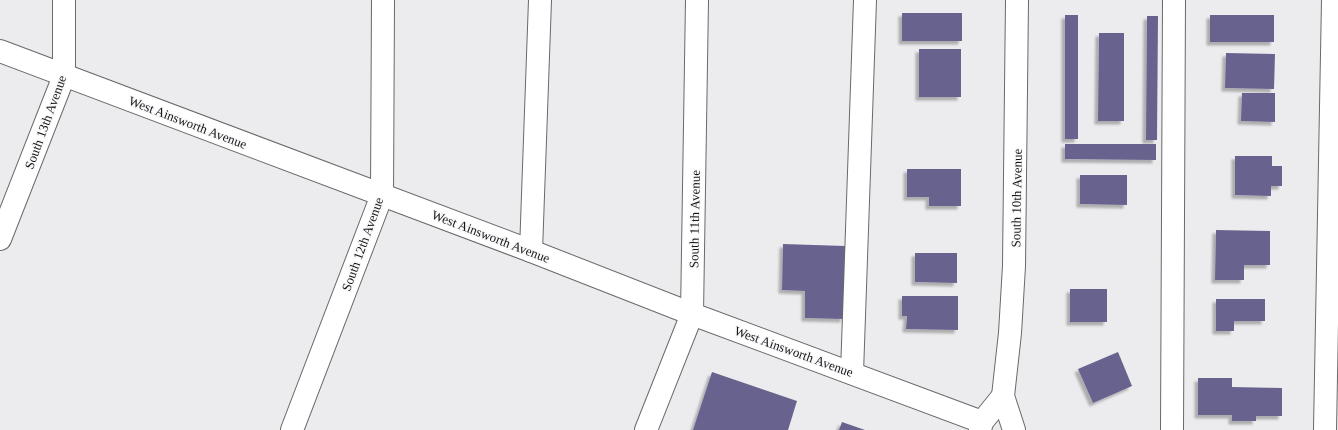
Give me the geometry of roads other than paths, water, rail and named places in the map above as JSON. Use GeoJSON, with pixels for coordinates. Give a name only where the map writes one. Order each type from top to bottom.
{"type":"FeatureCollection","features":[{"type":"Feature","properties":{"kind":"street","name":"South 13th Avenue"},"geometry":{"type":"LineString","coordinates":[[0,239],[64,76],[64,0]]}},
{"type":"Feature","properties":{"kind":"street","name":"South 12th Avenue"},"geometry":{"type":"LineString","coordinates":[[292,430],[382,195],[383,0]]}},
{"type":"Feature","properties":{"kind":"street"},"geometry":{"type":"LineString","coordinates":[[531,252],[540,0]]}},
{"type":"Feature","properties":{"kind":"street","name":"South 11th Avenue"},"geometry":{"type":"LineString","coordinates":[[646,430],[692,314],[697,0]]}},
{"type":"Feature","properties":{"kind":"street"},"geometry":{"type":"LineString","coordinates":[[852,373],[865,0]]}},
{"type":"Feature","properties":{"kind":"street","name":"South 10th Avenue"},"geometry":{"type":"LineString","coordinates":[[1014,430],[1003,396],[1011,326],[1014,266],[1017,0]]}},
{"type":"Feature","properties":{"kind":"street"},"geometry":{"type":"LineString","coordinates":[[1172,430],[1174,0]]}},
{"type":"Feature","properties":{"kind":"street"},"geometry":{"type":"LineString","coordinates":[[1325,430],[1333,0]]}},
{"type":"Feature","properties":{"kind":"street","name":"West Ainsworth Avenue"},"geometry":{"type":"LineString","coordinates":[[0,51],[692,314],[852,373],[981,426],[1004,430]]}},
{"type":"Feature","properties":{"kind":"street"},"geometry":{"type":"LineString","coordinates":[[981,426],[1003,396]]}}]}
